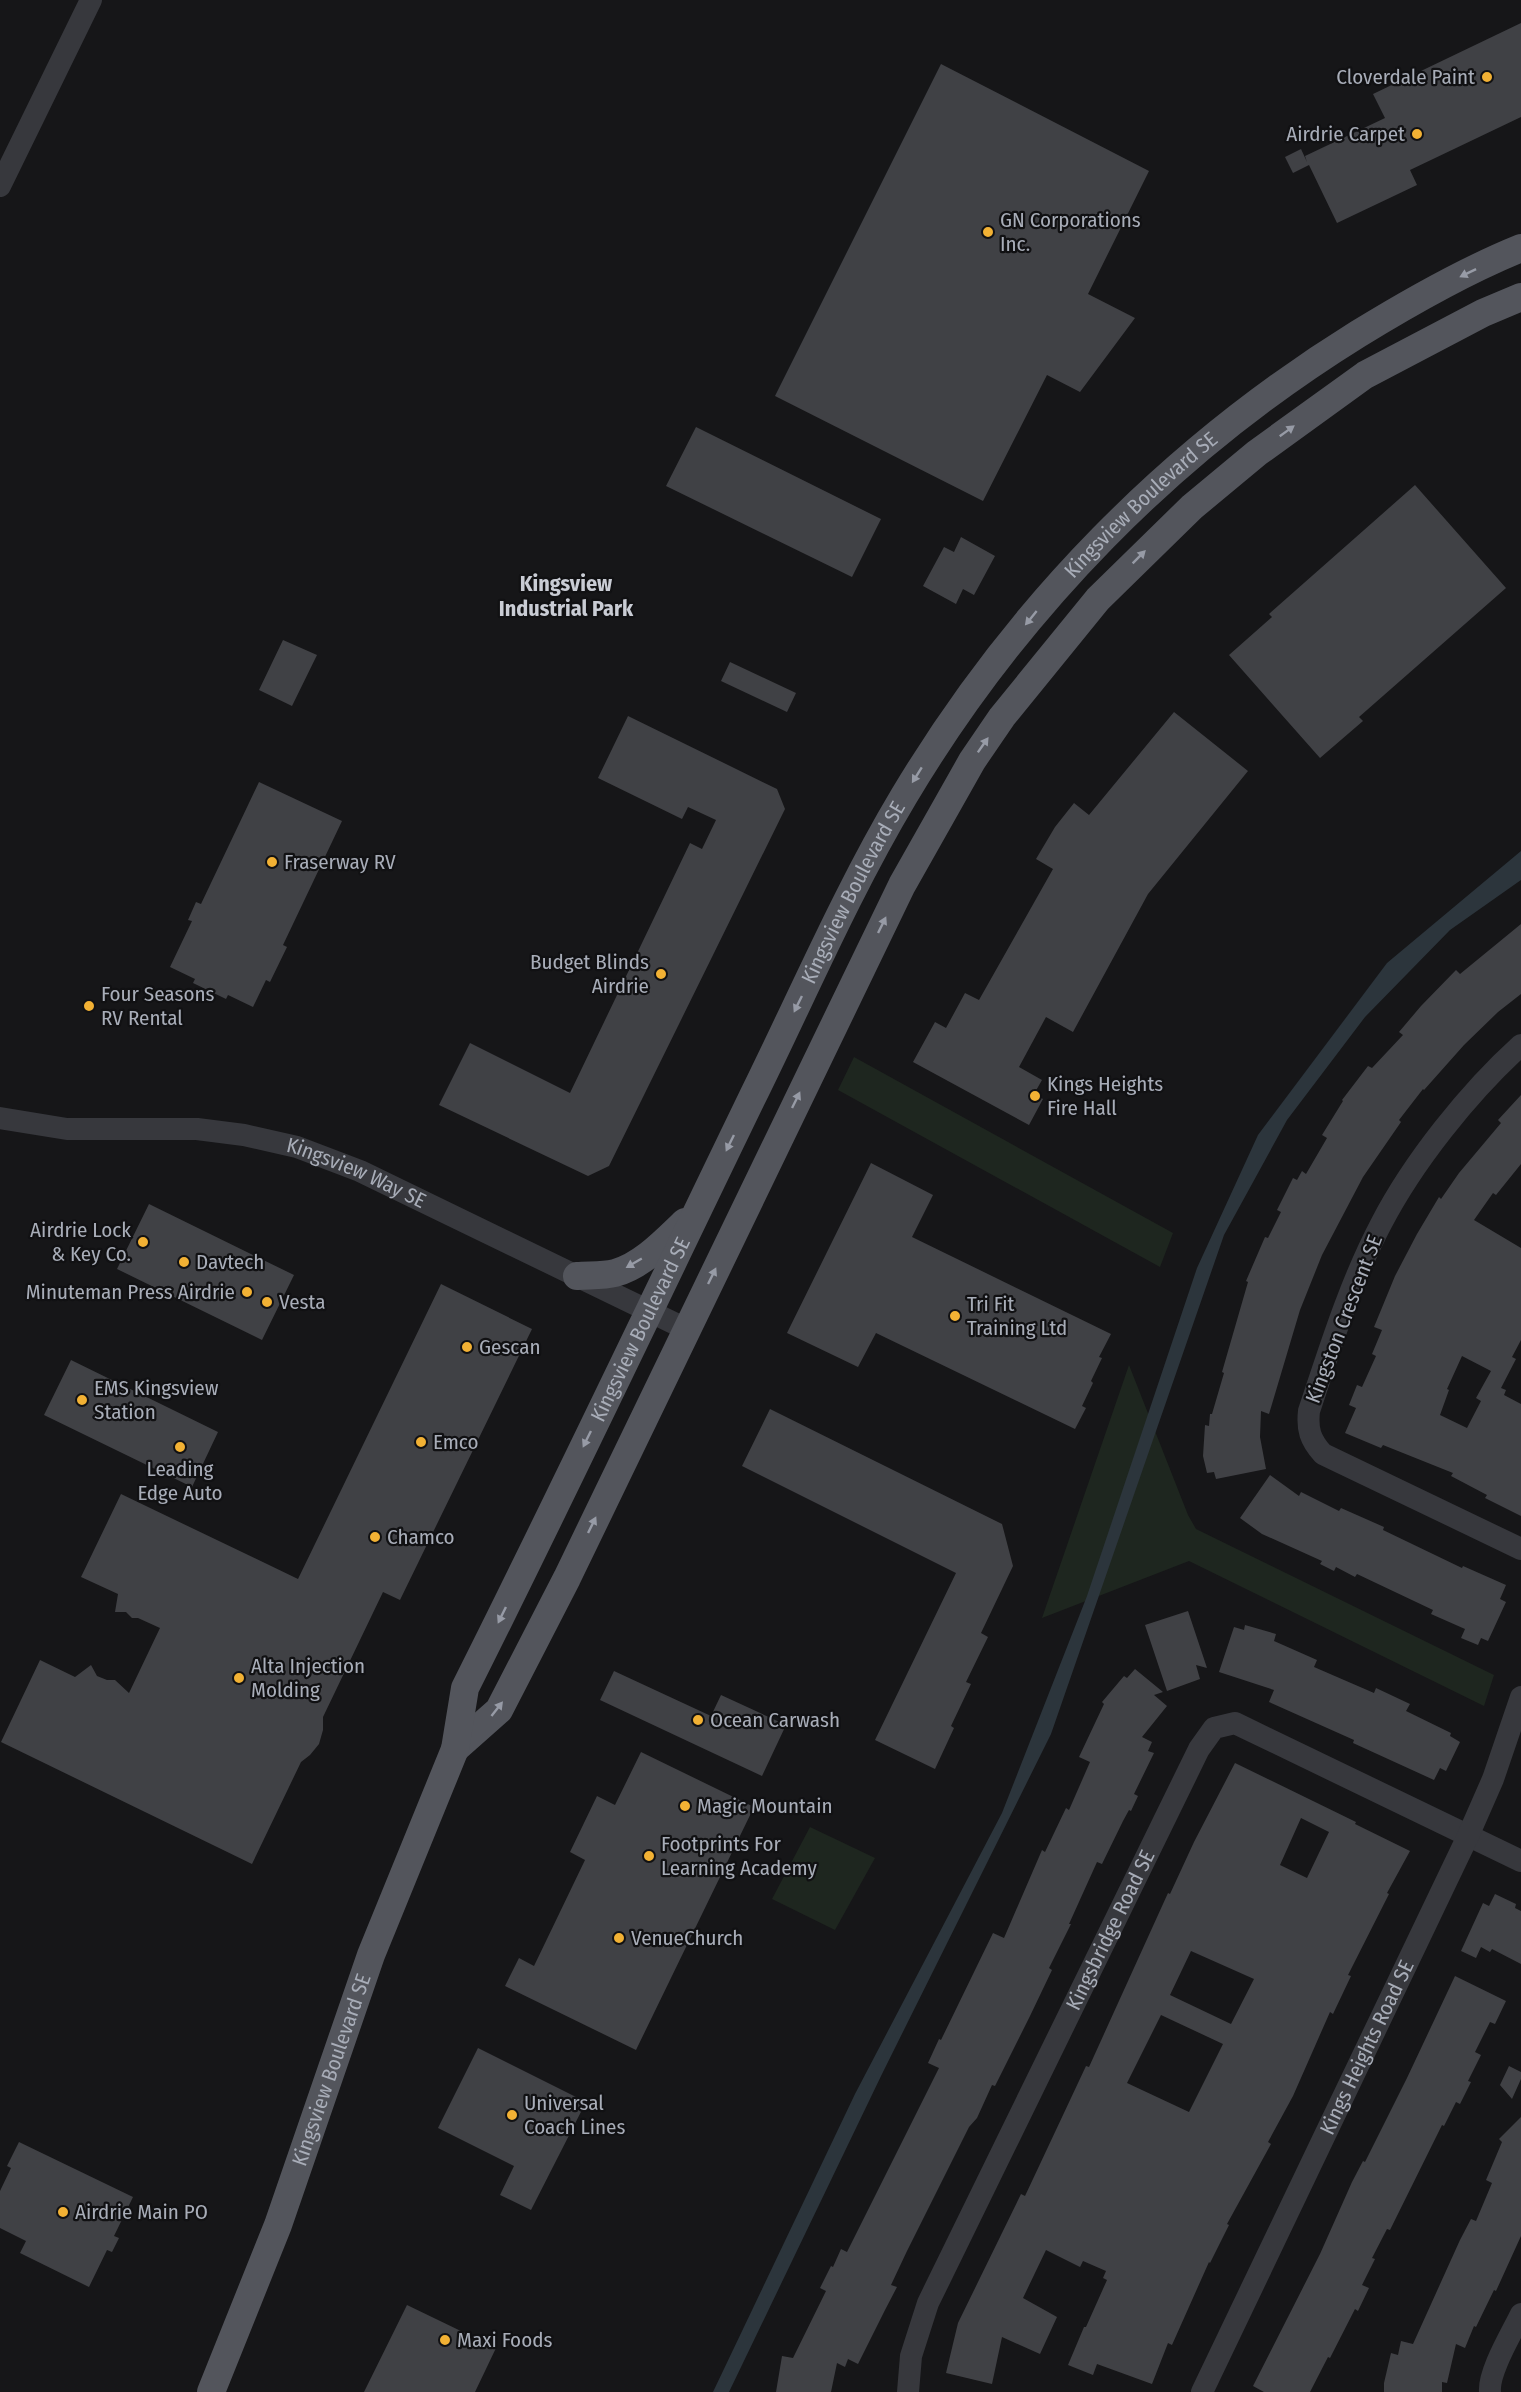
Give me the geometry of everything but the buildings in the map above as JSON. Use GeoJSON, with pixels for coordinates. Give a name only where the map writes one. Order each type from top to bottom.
{"type":"FeatureCollection","features":[{"type":"Feature","properties":{"kind":"main road","name":"Kingsview Boulevard SE"},"geometry":{"type":"LineString","coordinates":[[211,2392],[278,2225],[371,1955],[455,1749],[465,1688],[865,867],[901,801],[982,678],[1068,572],[1119,521],[1205,443],[1308,366],[1412,302],[1521,248]]}},
{"type":"Feature","properties":{"kind":"main road","name":"Kingsview Boulevard SE"},"geometry":{"type":"LineString","coordinates":[[455,1749],[499,1710],[567,1578],[886,917],[926,840],[978,752],[1002,717],[1058,645],[1098,599],[1148,549],[1257,453],[1365,375],[1483,313],[1521,297]]}},
{"type":"Feature","properties":{"kind":"main road"},"geometry":{"type":"LineString","coordinates":[[577,1276],[616,1272],[637,1262],[696,1213]]}},
{"type":"Feature","properties":{"kind":"street"},"geometry":{"type":"LineString","coordinates":[[0,186],[91,0]]}},
{"type":"Feature","properties":{"kind":"street","name":"Kingston Crescent SE"},"geometry":{"type":"LineString","coordinates":[[1521,1045],[1459,1109],[1402,1188],[1380,1224],[1342,1312],[1309,1411],[1308,1425],[1310,1436],[1323,1454],[1521,1549]]}},
{"type":"Feature","properties":{"kind":"street","name":"Kingsview Way SE"},"geometry":{"type":"LineString","coordinates":[[0,1118],[67,1129],[197,1129],[244,1135],[297,1147],[360,1171],[686,1329]]}},
{"type":"Feature","properties":{"kind":"street","name":"Kings Heights Road SE"},"geometry":{"type":"LineString","coordinates":[[1202,2392],[1468,1836],[1493,1779],[1521,1697]]}},
{"type":"Feature","properties":{"kind":"street","name":"Kingsbridge Road SE"},"geometry":{"type":"LineString","coordinates":[[908,2392],[911,2356],[928,2303],[1199,1749],[1214,1728],[1235,1723],[1468,1836]]}},
{"type":"Feature","properties":{"kind":"street"},"geometry":{"type":"LineString","coordinates":[[1468,1836],[1521,1861]]}},
{"type":"Feature","properties":{"kind":"street"},"geometry":{"type":"LineString","coordinates":[[1490,2392],[1489,2386],[1494,2372],[1521,2314]]}},
{"type":"Feature","properties":{"kind":"shaded area"},"geometry":{"type":"Polygon","coordinates":[[[1521,851],[1521,880],[1450,930],[1365,1017],[1287,1120],[1224,1235],[1051,1734],[882,2074],[729,2392],[713,2392],[855,2094],[1002,1813],[1087,1596],[1197,1268],[1258,1135],[1387,963],[1521,851]]]}},
{"type":"Feature","properties":{"kind":"shaded area"},"geometry":{"type":"Polygon","coordinates":[[[854,1057],[1173,1233],[1160,1267],[838,1090],[854,1057]]]}},
{"type":"Feature","properties":{"kind":"shaded area"},"geometry":{"type":"Polygon","coordinates":[[[1129,1365],[1188,1515],[1196,1529],[1494,1675],[1484,1706],[1189,1561],[1042,1618],[1129,1365]]]}},
{"type":"Feature","properties":{"kind":"shaded area"},"geometry":{"type":"Polygon","coordinates":[[[810,1827],[875,1858],[835,1930],[772,1899],[810,1827]]]}},
{"type":"Feature","properties":{"kind":"place","name":"Cloverdale Paint"},"geometry":{"type":"Point","coordinates":[1487,77]}},
{"type":"Feature","properties":{"kind":"place","name":"Airdrie Carpet"},"geometry":{"type":"Point","coordinates":[1417,134]}},
{"type":"Feature","properties":{"kind":"place","name":"GN Corporations Inc."},"geometry":{"type":"Point","coordinates":[988,232]}},
{"type":"Feature","properties":{"kind":"place","name":"Fraserway RV"},"geometry":{"type":"Point","coordinates":[272,862]}},
{"type":"Feature","properties":{"kind":"place","name":"Budget Blinds Airdrie"},"geometry":{"type":"Point","coordinates":[661,974]}},
{"type":"Feature","properties":{"kind":"place","name":"Four Seasons RV Rental"},"geometry":{"type":"Point","coordinates":[89,1006]}},
{"type":"Feature","properties":{"kind":"place","name":"Kings Heights Fire Hall"},"geometry":{"type":"Point","coordinates":[1035,1096]}},
{"type":"Feature","properties":{"kind":"place","name":"Airdrie Lock & Key Co."},"geometry":{"type":"Point","coordinates":[143,1242]}},
{"type":"Feature","properties":{"kind":"place","name":"Davtech"},"geometry":{"type":"Point","coordinates":[184,1262]}},
{"type":"Feature","properties":{"kind":"place","name":"Minuteman Press Airdrie"},"geometry":{"type":"Point","coordinates":[247,1292]}},
{"type":"Feature","properties":{"kind":"place","name":"Vesta"},"geometry":{"type":"Point","coordinates":[267,1302]}},
{"type":"Feature","properties":{"kind":"place","name":"Tri Fit Training Ltd"},"geometry":{"type":"Point","coordinates":[955,1316]}},
{"type":"Feature","properties":{"kind":"place","name":"Gescan"},"geometry":{"type":"Point","coordinates":[467,1347]}},
{"type":"Feature","properties":{"kind":"place","name":"EMS Kingsview Station"},"geometry":{"type":"Point","coordinates":[82,1400]}},
{"type":"Feature","properties":{"kind":"place","name":"Emco"},"geometry":{"type":"Point","coordinates":[421,1442]}},
{"type":"Feature","properties":{"kind":"place","name":"Leading Edge Auto"},"geometry":{"type":"Point","coordinates":[180,1447]}},
{"type":"Feature","properties":{"kind":"place","name":"Chamco"},"geometry":{"type":"Point","coordinates":[375,1537]}},
{"type":"Feature","properties":{"kind":"place","name":"Alta Injection Molding"},"geometry":{"type":"Point","coordinates":[239,1678]}},
{"type":"Feature","properties":{"kind":"place","name":"Ocean Carwash"},"geometry":{"type":"Point","coordinates":[698,1720]}},
{"type":"Feature","properties":{"kind":"place","name":"Magic Mountain"},"geometry":{"type":"Point","coordinates":[685,1806]}},
{"type":"Feature","properties":{"kind":"place","name":"Footprints For Learning Academy"},"geometry":{"type":"Point","coordinates":[649,1856]}},
{"type":"Feature","properties":{"kind":"place","name":"VenueChurch"},"geometry":{"type":"Point","coordinates":[619,1938]}},
{"type":"Feature","properties":{"kind":"place","name":"Universal Coach Lines"},"geometry":{"type":"Point","coordinates":[512,2115]}},
{"type":"Feature","properties":{"kind":"place","name":"Airdrie Main PO"},"geometry":{"type":"Point","coordinates":[63,2212]}},
{"type":"Feature","properties":{"kind":"place","name":"Maxi Foods"},"geometry":{"type":"Point","coordinates":[445,2340]}},
{"type":"Feature","properties":{"kind":"district","name":"Kingsview Industrial Park"},"geometry":{"type":"Point","coordinates":[566,596]}}]}
